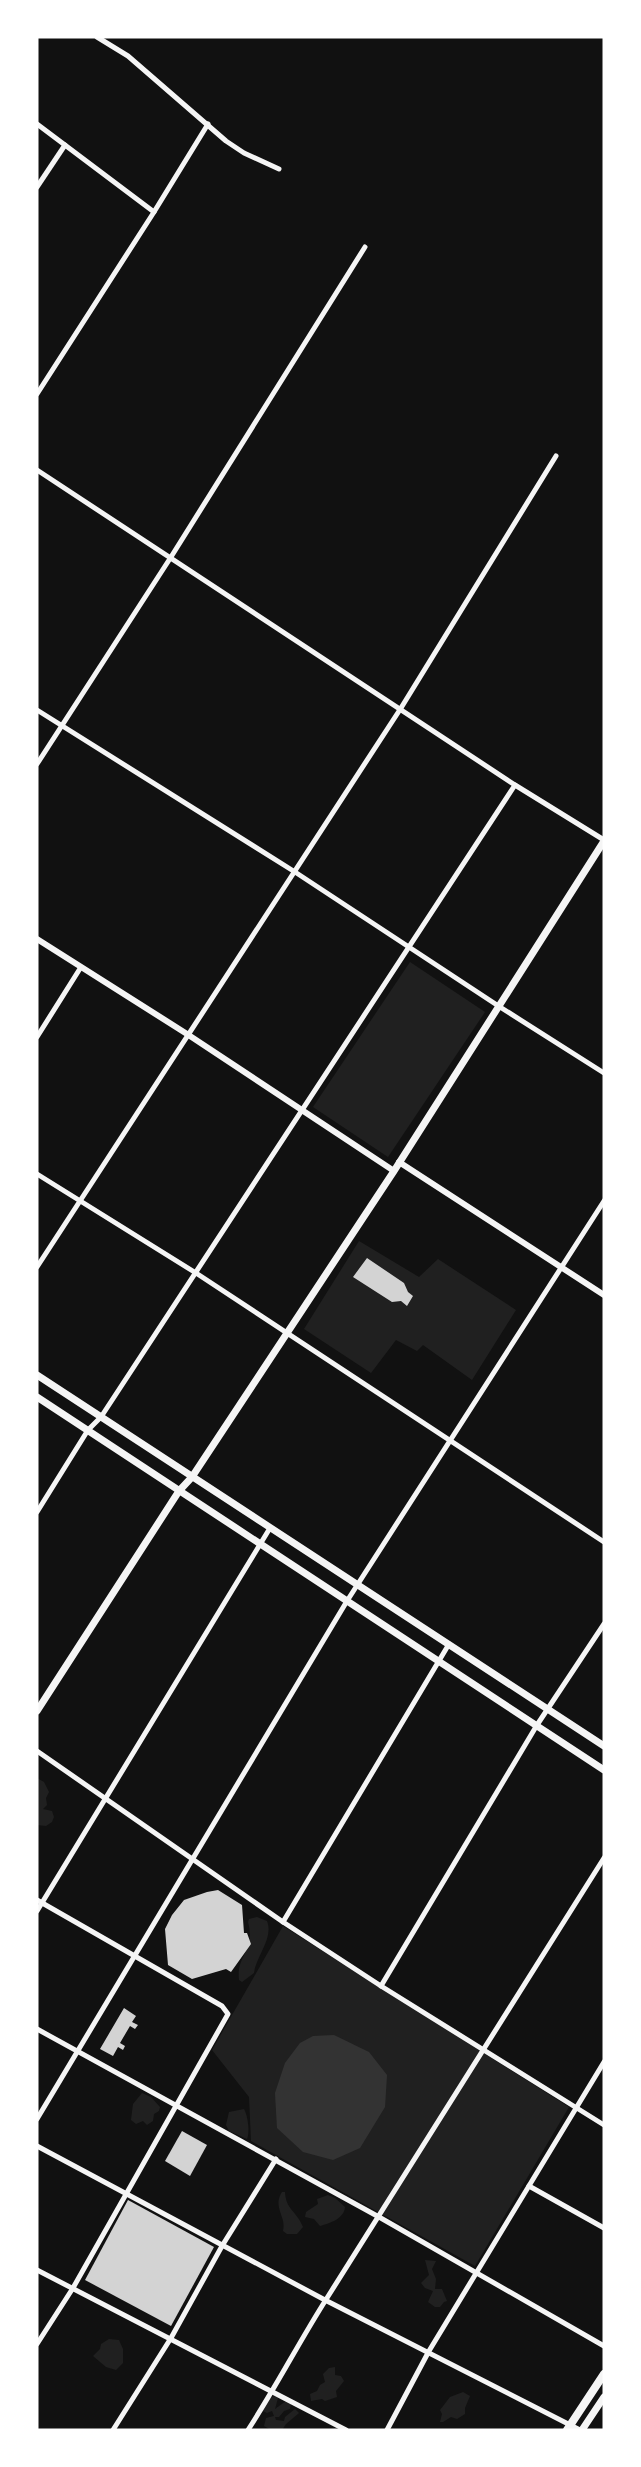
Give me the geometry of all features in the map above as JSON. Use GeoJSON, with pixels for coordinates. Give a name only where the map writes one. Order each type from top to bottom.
{"type":"FeatureCollection","features":[{"type":"Feature","properties":{"kind":"highway"},"geometry":{"type":"LineString","coordinates":[[569,2428],[604,2374]]}},
{"type":"Feature","properties":{"kind":"main road"},"geometry":{"type":"LineString","coordinates":[[37,1711],[179,1491],[192,1477],[394,1171],[604,840]]}},
{"type":"Feature","properties":{"kind":"main road"},"geometry":{"type":"LineString","coordinates":[[37,1376],[604,1746]]}},
{"type":"Feature","properties":{"kind":"main road"},"geometry":{"type":"LineString","coordinates":[[37,1397],[604,1770]]}},
{"type":"Feature","properties":{"kind":"main road"},"geometry":{"type":"LineString","coordinates":[[581,2430],[604,2397]]}},
{"type":"Feature","properties":{"kind":"street"},"geometry":{"type":"LineString","coordinates":[[97,37],[128,56],[226,141],[244,153],[279,169]]}},
{"type":"Feature","properties":{"kind":"street"},"geometry":{"type":"LineString","coordinates":[[37,124],[154,212]]}},
{"type":"Feature","properties":{"kind":"street"},"geometry":{"type":"LineString","coordinates":[[37,394],[208,124]]}},
{"type":"Feature","properties":{"kind":"street"},"geometry":{"type":"LineString","coordinates":[[37,187],[65,145]]}},
{"type":"Feature","properties":{"kind":"street"},"geometry":{"type":"LineString","coordinates":[[37,764],[365,247]]}},
{"type":"Feature","properties":{"kind":"street"},"geometry":{"type":"LineString","coordinates":[[37,1267],[401,708],[556,456]]}},
{"type":"Feature","properties":{"kind":"street"},"geometry":{"type":"LineString","coordinates":[[37,470],[515,785],[604,840]]}},
{"type":"Feature","properties":{"kind":"street"},"geometry":{"type":"LineString","coordinates":[[37,710],[295,872],[604,1073]]}},
{"type":"Feature","properties":{"kind":"street"},"geometry":{"type":"LineString","coordinates":[[37,1512],[88,1430],[101,1417],[515,785]]}},
{"type":"Feature","properties":{"kind":"street"},"geometry":{"type":"LineString","coordinates":[[37,939],[394,1171]]}},
{"type":"Feature","properties":{"kind":"street"},"geometry":{"type":"LineString","coordinates":[[37,1037],[81,967]]}},
{"type":"Feature","properties":{"kind":"street"},"geometry":{"type":"LineString","coordinates":[[399,1162],[604,1295]]}},
{"type":"Feature","properties":{"kind":"street"},"geometry":{"type":"LineString","coordinates":[[37,1174],[196,1273],[604,1542]]}},
{"type":"Feature","properties":{"kind":"street"},"geometry":{"type":"LineString","coordinates":[[37,2119],[347,1601],[604,1200]]}},
{"type":"Feature","properties":{"kind":"street"},"geometry":{"type":"LineString","coordinates":[[37,1911],[39,1902],[270,1528]]}},
{"type":"Feature","properties":{"kind":"street"},"geometry":{"type":"LineString","coordinates":[[381,1986],[537,1725],[604,1624]]}},
{"type":"Feature","properties":{"kind":"street"},"geometry":{"type":"LineString","coordinates":[[283,1922],[449,1644]]}},
{"type":"Feature","properties":{"kind":"street"},"geometry":{"type":"LineString","coordinates":[[37,1751],[283,1922],[604,2125]]}},
{"type":"Feature","properties":{"kind":"street"},"geometry":{"type":"LineString","coordinates":[[248,2430],[325,2300],[604,1858]]}},
{"type":"Feature","properties":{"kind":"street"},"geometry":{"type":"LineString","coordinates":[[37,2344],[73,2288],[227,2017],[227,2011],[39,1902]]}},
{"type":"Feature","properties":{"kind":"street"},"geometry":{"type":"LineString","coordinates":[[37,2029],[276,2159],[604,2346]]}},
{"type":"Feature","properties":{"kind":"street"},"geometry":{"type":"LineString","coordinates":[[387,2430],[429,2351],[604,2062]]}},
{"type":"Feature","properties":{"kind":"street"},"geometry":{"type":"LineString","coordinates":[[37,2146],[325,2300],[429,2351],[569,2428],[581,2430]]}},
{"type":"Feature","properties":{"kind":"street"},"geometry":{"type":"LineString","coordinates":[[113,2430],[172,2339],[222,2246],[276,2159]]}},
{"type":"Feature","properties":{"kind":"street"},"geometry":{"type":"LineString","coordinates":[[529,2186],[604,2228]]}},
{"type":"Feature","properties":{"kind":"street"},"geometry":{"type":"LineString","coordinates":[[37,2270],[346,2430]]}},
{"type":"Feature","properties":{"kind":"shaded area"},"geometry":{"type":"Polygon","coordinates":[[[410,962],[485,1012],[388,1157],[313,1107],[410,962]]]}},
{"type":"Feature","properties":{"kind":"shaded area"},"geometry":{"type":"Polygon","coordinates":[[[359,1241],[419,1277],[438,1259],[516,1310],[472,1380],[423,1345],[417,1351],[396,1340],[371,1373],[304,1329],[359,1241]]]}},
{"type":"Feature","properties":{"kind":"shaded area"},"geometry":{"type":"Polygon","coordinates":[[[37,1778],[44,1782],[49,1792],[47,1805],[43,1809],[52,1811],[54,1817],[46,1826],[37,1825],[37,1778]]]}},
{"type":"Feature","properties":{"kind":"shaded area"},"geometry":{"type":"Polygon","coordinates":[[[257,1917],[267,1921],[268,1934],[254,1973],[242,1982],[239,1980],[239,1971],[250,1940],[248,1922],[249,1919],[257,1917]]]}},
{"type":"Feature","properties":{"kind":"shaded area"},"geometry":{"type":"Polygon","coordinates":[[[283,1926],[569,2107],[475,2266],[251,2141],[249,2097],[212,2050],[283,1926]]]}},
{"type":"Feature","properties":{"kind":"shaded area"},"geometry":{"type":"Polygon","coordinates":[[[334,2035],[369,2052],[387,2075],[385,2107],[360,2148],[333,2160],[303,2152],[277,2128],[275,2093],[285,2063],[300,2043],[313,2036],[334,2035]]]}},
{"type":"Feature","properties":{"kind":"shaded area"},"geometry":{"type":"Polygon","coordinates":[[[142,2093],[151,2097],[160,2107],[154,2114],[153,2121],[147,2125],[143,2121],[136,2124],[131,2120],[133,2104],[142,2093]]]}},
{"type":"Feature","properties":{"kind":"shaded area"},"geometry":{"type":"Polygon","coordinates":[[[244,2109],[248,2124],[247,2139],[229,2131],[226,2125],[229,2112],[244,2109]]]}},
{"type":"Feature","properties":{"kind":"shaded area"},"geometry":{"type":"Polygon","coordinates":[[[282,2192],[285,2192],[289,2207],[303,2227],[297,2234],[283,2231],[278,2202],[282,2192]]]}},
{"type":"Feature","properties":{"kind":"shaded area"},"geometry":{"type":"Polygon","coordinates":[[[328,2195],[345,2207],[344,2211],[336,2220],[320,2226],[314,2219],[305,2217],[306,2212],[318,2204],[317,2199],[328,2195]]]}},
{"type":"Feature","properties":{"kind":"shaded area"},"geometry":{"type":"Polygon","coordinates":[[[425,2260],[436,2261],[432,2269],[436,2279],[435,2289],[442,2289],[447,2301],[440,2307],[428,2302],[433,2291],[421,2283],[429,2275],[425,2260]]]}},
{"type":"Feature","properties":{"kind":"shaded area"},"geometry":{"type":"Polygon","coordinates":[[[109,2339],[119,2340],[123,2349],[123,2363],[116,2370],[106,2367],[93,2356],[101,2344],[109,2339]]]}},
{"type":"Feature","properties":{"kind":"shaded area"},"geometry":{"type":"Polygon","coordinates":[[[335,2367],[335,2375],[341,2376],[344,2381],[336,2391],[337,2397],[325,2401],[311,2401],[310,2394],[325,2382],[323,2374],[329,2368],[335,2367]]]}},
{"type":"Feature","properties":{"kind":"shaded area"},"geometry":{"type":"Polygon","coordinates":[[[463,2392],[470,2396],[465,2414],[457,2419],[451,2417],[440,2422],[440,2410],[450,2397],[463,2392]]]}},
{"type":"Feature","properties":{"kind":"shaded area"},"geometry":{"type":"Polygon","coordinates":[[[269,2398],[278,2398],[275,2409],[286,2401],[291,2403],[290,2409],[275,2417],[276,2420],[284,2421],[295,2409],[299,2413],[282,2430],[271,2430],[264,2426],[266,2418],[274,2416],[272,2411],[267,2413],[261,2410],[269,2398]]]}},
{"type":"Feature","properties":{"kind":"building"},"geometry":{"type":"Polygon","coordinates":[[[367,1258],[404,1283],[413,1296],[407,1306],[401,1301],[392,1302],[353,1277],[367,1258]]]}},
{"type":"Feature","properties":{"kind":"building"},"geometry":{"type":"Polygon","coordinates":[[[218,1890],[242,1905],[244,1933],[247,1933],[251,1944],[231,1972],[226,1969],[192,1979],[168,1965],[165,1929],[184,1900],[218,1890]]]}},
{"type":"Feature","properties":{"kind":"building"},"geometry":{"type":"Polygon","coordinates":[[[124,2008],[136,2016],[132,2022],[138,2025],[135,2029],[130,2026],[120,2043],[125,2046],[123,2050],[118,2047],[113,2056],[100,2049],[124,2008]]]}},
{"type":"Feature","properties":{"kind":"building"},"geometry":{"type":"Polygon","coordinates":[[[182,2131],[207,2145],[190,2176],[165,2161],[182,2131]]]}},
{"type":"Feature","properties":{"kind":"building"},"geometry":{"type":"Polygon","coordinates":[[[128,2200],[214,2247],[171,2326],[85,2280],[128,2200]]]}}]}
